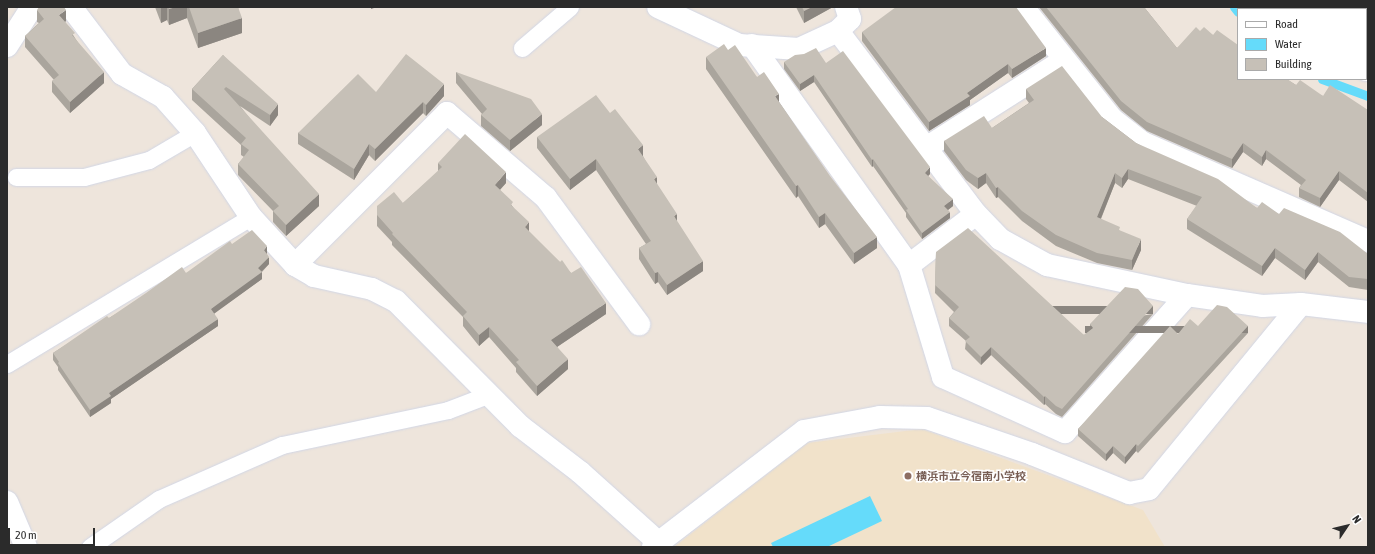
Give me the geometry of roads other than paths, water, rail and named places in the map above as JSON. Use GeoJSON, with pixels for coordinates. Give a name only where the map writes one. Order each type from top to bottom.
{"type":"FeatureCollection","features":[{"type":"Feature","properties":{"kind":"street"},"geometry":{"type":"LineString","coordinates":[[71,7],[122,74],[163,96],[195,133],[251,217],[295,265],[314,276],[372,288],[396,301],[416,319],[487,395],[520,426],[580,472],[656,545],[804,431],[880,417],[927,418],[1032,454],[1129,493],[1149,490],[1301,304]]}},
{"type":"Feature","properties":{"kind":"street"},"geometry":{"type":"LineString","coordinates":[[658,7],[739,45],[799,49],[849,16],[926,148],[976,214],[1000,238],[1047,265],[1187,295],[1262,306],[1301,304],[1367,315]]}},
{"type":"Feature","properties":{"kind":"street"},"geometry":{"type":"LineString","coordinates":[[1023,7],[1112,119],[1141,142],[1368,240]]}},
{"type":"Feature","properties":{"kind":"street"},"geometry":{"type":"LineString","coordinates":[[7,46],[30,8]]}},
{"type":"Feature","properties":{"kind":"street"},"geometry":{"type":"LineString","coordinates":[[752,46],[909,265],[944,377],[1065,432],[1187,295]]}},
{"type":"Feature","properties":{"kind":"street"},"geometry":{"type":"LineString","coordinates":[[926,148],[1064,60]]}},
{"type":"Feature","properties":{"kind":"street"},"geometry":{"type":"LineString","coordinates":[[295,265],[447,113],[546,198],[639,324]]}},
{"type":"Feature","properties":{"kind":"street"},"geometry":{"type":"LineString","coordinates":[[909,265],[976,214]]}},
{"type":"Feature","properties":{"kind":"street"},"geometry":{"type":"LineString","coordinates":[[7,502],[26,547]]}},
{"type":"Feature","properties":{"kind":"lane"},"geometry":{"type":"LineString","coordinates":[[522,48],[570,7]]}},
{"type":"Feature","properties":{"kind":"lane"},"geometry":{"type":"LineString","coordinates":[[16,177],[84,177],[149,160],[195,133]]}},
{"type":"Feature","properties":{"kind":"lane"},"geometry":{"type":"LineString","coordinates":[[7,364],[251,217]]}},
{"type":"Feature","properties":{"kind":"lane"},"geometry":{"type":"LineString","coordinates":[[90,547],[159,499],[282,445],[448,410],[487,395]]}},
{"type":"Feature","properties":{"kind":"water"},"geometry":{"type":"Polygon","coordinates":[[[870,496],[882,521],[827,547],[773,547],[771,543],[870,496]]]}},
{"type":"Feature","properties":{"kind":"waterway"},"geometry":{"type":"LineString","coordinates":[[1234,7],[1237,11]]}},
{"type":"Feature","properties":{"kind":"waterway"},"geometry":{"type":"LineString","coordinates":[[1325,80],[1368,96]]}},
{"type":"Feature","properties":{"kind":"place","name":"横浜市立今宿南小学校"},"geometry":{"type":"Point","coordinates":[908,476]}}]}
